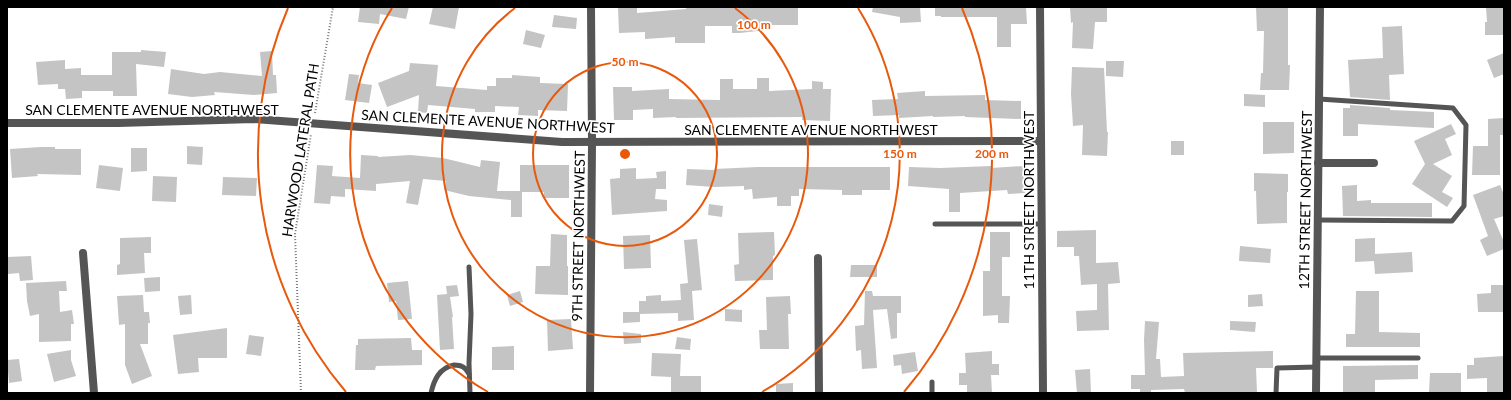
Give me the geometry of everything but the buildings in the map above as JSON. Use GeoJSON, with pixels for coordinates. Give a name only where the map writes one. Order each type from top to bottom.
{"type":"FeatureCollection","features":[{"type":"Feature","properties":{"kind":"street","name":"9TH STREET NORTHWEST"},"geometry":{"type":"LineString","coordinates":[[590,7],[592,142],[590,393]]}},
{"type":"Feature","properties":{"kind":"street","name":"11TH STREET NORTHWEST"},"geometry":{"type":"LineString","coordinates":[[1040,7],[1043,393]]}},
{"type":"Feature","properties":{"kind":"street","name":"12TH STREET NORTHWEST"},"geometry":{"type":"LineString","coordinates":[[1316,393],[1320,7]]}},
{"type":"Feature","properties":{"kind":"street","name":"SAN CLEMENTE AVENUE NORTHWEST"},"geometry":{"type":"LineString","coordinates":[[7,123],[118,123],[254,118],[562,142],[1040,141]]}},
{"type":"Feature","properties":{"kind":"street"},"geometry":{"type":"LineString","coordinates":[[1318,163],[1374,163]]}},
{"type":"Feature","properties":{"kind":"street"},"geometry":{"type":"LineString","coordinates":[[83,253],[94,393]]}},
{"type":"Feature","properties":{"kind":"street"},"geometry":{"type":"LineString","coordinates":[[818,258],[819,393]]}},
{"type":"Feature","properties":{"kind":"lane"},"geometry":{"type":"LineString","coordinates":[[1318,220],[1452,221],[1464,206],[1466,125],[1453,108],[1319,99]]}},
{"type":"Feature","properties":{"kind":"lane"},"geometry":{"type":"LineString","coordinates":[[935,224],[1041,224]]}},
{"type":"Feature","properties":{"kind":"lane"},"geometry":{"type":"LineString","coordinates":[[469,267],[471,314],[469,374],[470,393]]}},
{"type":"Feature","properties":{"kind":"lane"},"geometry":{"type":"LineString","coordinates":[[1317,358],[1418,358]]}},
{"type":"Feature","properties":{"kind":"lane"},"geometry":{"type":"LineString","coordinates":[[431,393],[438,373],[448,366],[457,365],[463,367],[469,374]]}},
{"type":"Feature","properties":{"kind":"lane"},"geometry":{"type":"LineString","coordinates":[[1276,393],[1277,368],[1317,367]]}},
{"type":"Feature","properties":{"kind":"lane"},"geometry":{"type":"LineString","coordinates":[[932,382],[932,393]]}},
{"type":"Feature","properties":{"kind":"path","name":"HARWOOD LATERAL PATH"},"geometry":{"type":"LineString","coordinates":[[301,393],[295,234],[333,7]]}}]}
